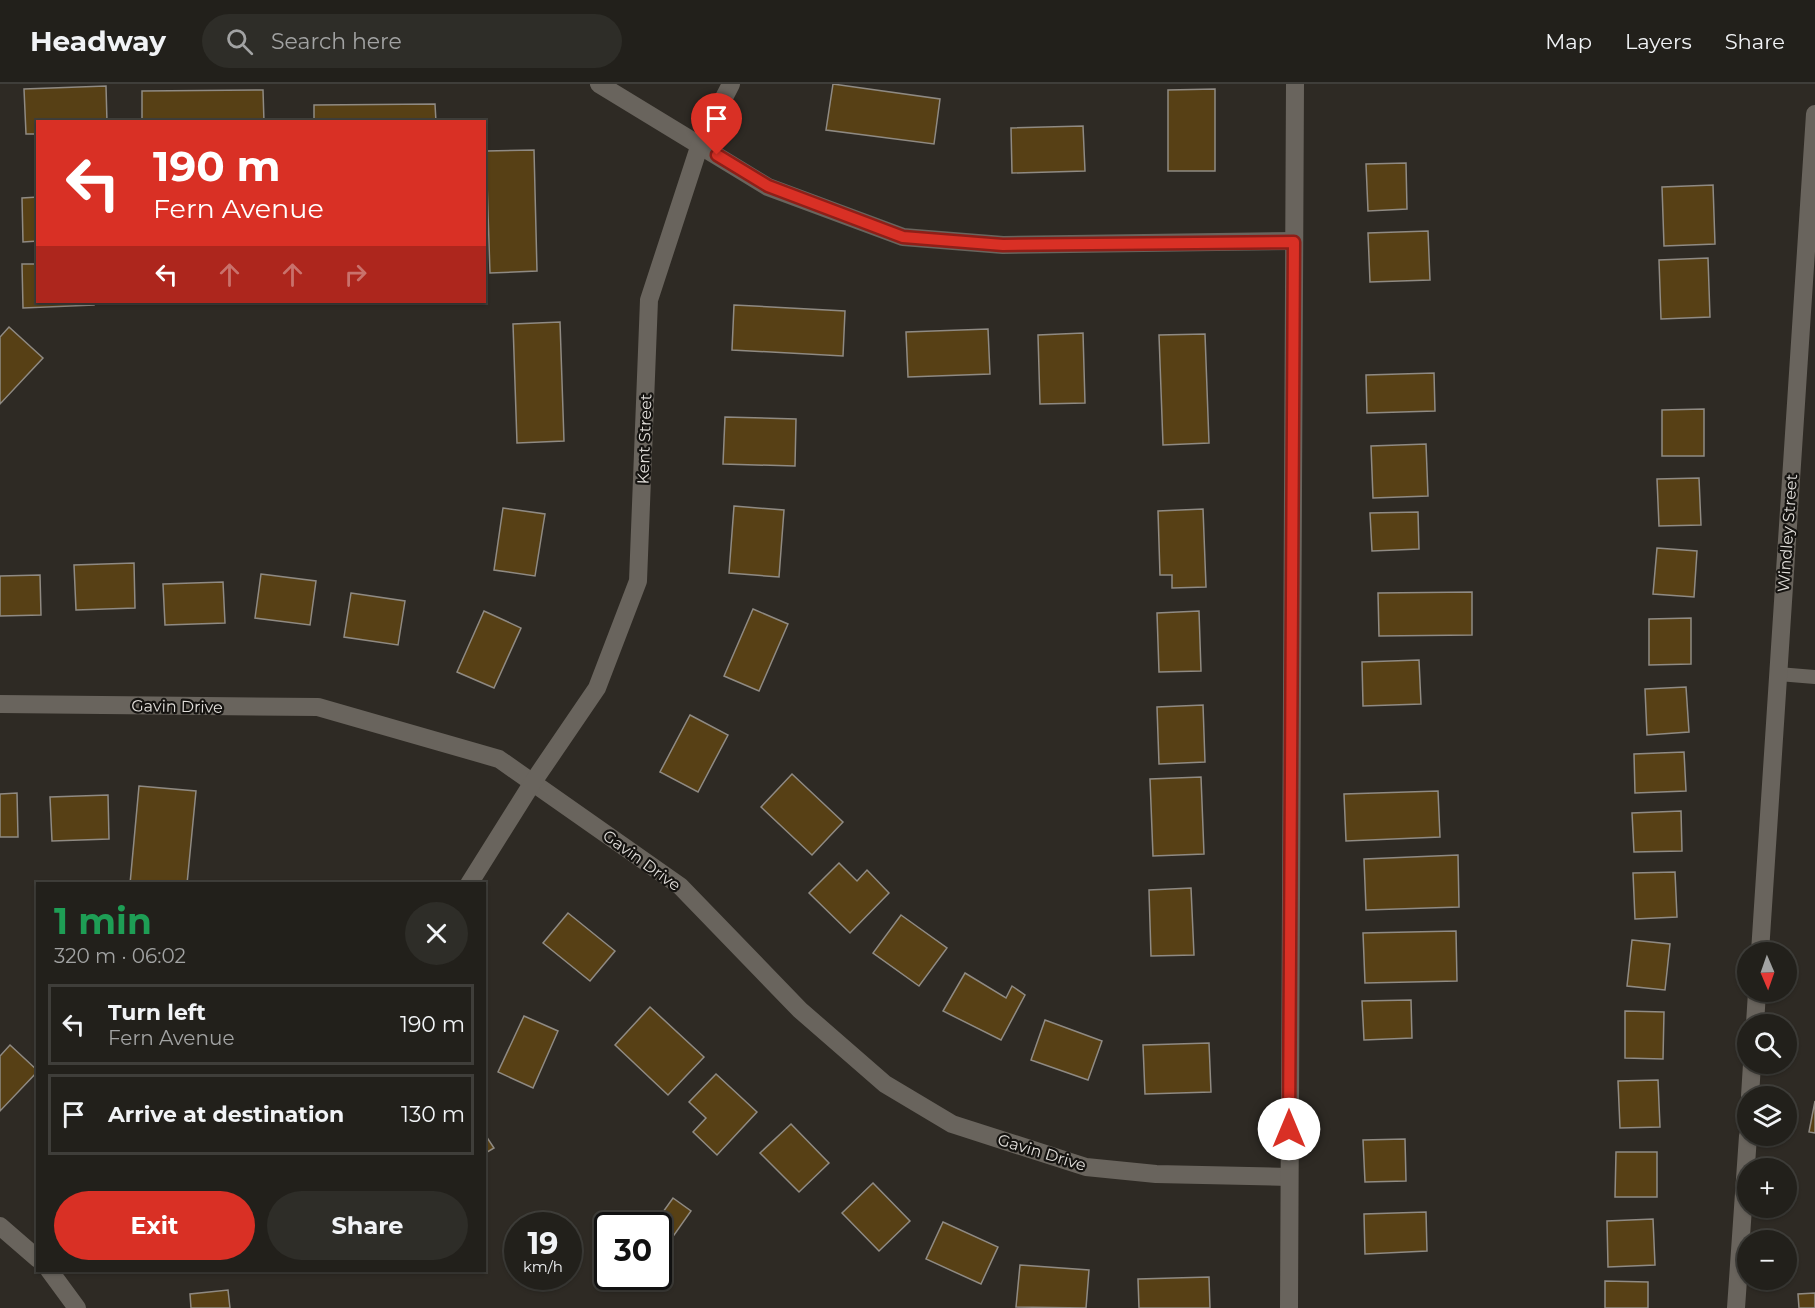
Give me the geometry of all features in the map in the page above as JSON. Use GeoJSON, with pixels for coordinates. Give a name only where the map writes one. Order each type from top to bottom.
{"type":"FeatureCollection","features":[{"type":"Feature","properties":{"kind":"street"},"geometry":{"type":"LineString","coordinates":[[599,84],[768,186],[903,237],[1003,245],[1294,242]]}},
{"type":"Feature","properties":{"kind":"street","name":"Kent Street"},"geometry":{"type":"LineString","coordinates":[[470,882],[533,782],[597,688],[638,581],[649,300],[700,144],[731,84]]}},
{"type":"Feature","properties":{"kind":"street"},"geometry":{"type":"LineString","coordinates":[[1289,1308],[1295,84]]}},
{"type":"Feature","properties":{"kind":"street","name":"Windley Street"},"geometry":{"type":"LineString","coordinates":[[1761,942],[1815,114]]}},
{"type":"Feature","properties":{"kind":"street","name":"Gavin Drive"},"geometry":{"type":"LineString","coordinates":[[0,704],[318,707],[499,759],[680,886],[800,1010],[885,1084],[952,1124],[1086,1167],[1156,1174],[1289,1177]]}},
{"type":"Feature","properties":{"kind":"street"},"geometry":{"type":"LineString","coordinates":[[1736,1308],[1747,1146]]}},
{"type":"Feature","properties":{"kind":"street"},"geometry":{"type":"LineString","coordinates":[[0,1226],[36,1257]]}},
{"type":"Feature","properties":{"kind":"street"},"geometry":{"type":"LineString","coordinates":[[50,1272],[77,1308]]}},
{"type":"Feature","properties":{"kind":"lane"},"geometry":{"type":"LineString","coordinates":[[1778,674],[1815,677]]}},
{"type":"Feature","properties":{"kind":"building"},"geometry":{"type":"Polygon","coordinates":[[[833,84],[940,99],[934,144],[826,130],[833,84]]]}},
{"type":"Feature","properties":{"kind":"building"},"geometry":{"type":"Polygon","coordinates":[[[106,86],[107,120],[36,120],[36,134],[26,134],[24,89],[106,86]]]}},
{"type":"Feature","properties":{"kind":"building"},"geometry":{"type":"Polygon","coordinates":[[[1215,89],[1215,171],[1168,171],[1168,90],[1215,89]]]}},
{"type":"Feature","properties":{"kind":"building"},"geometry":{"type":"Polygon","coordinates":[[[263,90],[264,120],[142,120],[142,91],[263,90]]]}},
{"type":"Feature","properties":{"kind":"building"},"geometry":{"type":"Polygon","coordinates":[[[435,104],[436,120],[314,120],[314,105],[435,104]]]}},
{"type":"Feature","properties":{"kind":"building"},"geometry":{"type":"Polygon","coordinates":[[[1083,126],[1085,171],[1012,173],[1011,128],[1083,126]]]}},
{"type":"Feature","properties":{"kind":"building"},"geometry":{"type":"Polygon","coordinates":[[[534,150],[537,271],[490,273],[486,151],[534,150]]]}},
{"type":"Feature","properties":{"kind":"building"},"geometry":{"type":"Polygon","coordinates":[[[1406,163],[1407,209],[1368,211],[1366,164],[1406,163]]]}},
{"type":"Feature","properties":{"kind":"building"},"geometry":{"type":"Polygon","coordinates":[[[1713,185],[1715,244],[1664,246],[1662,187],[1713,185]]]}},
{"type":"Feature","properties":{"kind":"building"},"geometry":{"type":"Polygon","coordinates":[[[36,197],[36,241],[23,242],[22,198],[36,197]]]}},
{"type":"Feature","properties":{"kind":"building"},"geometry":{"type":"Polygon","coordinates":[[[1428,231],[1430,280],[1370,282],[1368,233],[1428,231]]]}},
{"type":"Feature","properties":{"kind":"building"},"geometry":{"type":"Polygon","coordinates":[[[1708,258],[1710,317],[1661,319],[1659,260],[1708,258]]]}},
{"type":"Feature","properties":{"kind":"building"},"geometry":{"type":"Polygon","coordinates":[[[22,264],[36,264],[36,303],[94,303],[94,305],[23,308],[22,264]]]}},
{"type":"Feature","properties":{"kind":"building"},"geometry":{"type":"Polygon","coordinates":[[[734,305],[845,311],[843,356],[732,350],[734,305]]]}},
{"type":"Feature","properties":{"kind":"building"},"geometry":{"type":"Polygon","coordinates":[[[560,322],[564,441],[517,443],[513,324],[560,322]]]}},
{"type":"Feature","properties":{"kind":"building"},"geometry":{"type":"Polygon","coordinates":[[[9,327],[43,358],[0,404],[0,337],[9,327]]]}},
{"type":"Feature","properties":{"kind":"building"},"geometry":{"type":"Polygon","coordinates":[[[988,329],[990,374],[908,377],[906,332],[988,329]]]}},
{"type":"Feature","properties":{"kind":"building"},"geometry":{"type":"Polygon","coordinates":[[[1083,333],[1085,403],[1040,404],[1038,335],[1083,333]]]}},
{"type":"Feature","properties":{"kind":"building"},"geometry":{"type":"Polygon","coordinates":[[[1205,334],[1209,443],[1163,445],[1159,335],[1205,334]]]}},
{"type":"Feature","properties":{"kind":"building"},"geometry":{"type":"Polygon","coordinates":[[[1434,373],[1435,411],[1367,413],[1366,375],[1434,373]]]}},
{"type":"Feature","properties":{"kind":"building"},"geometry":{"type":"Polygon","coordinates":[[[1704,409],[1704,456],[1662,456],[1662,410],[1704,409]]]}},
{"type":"Feature","properties":{"kind":"building"},"geometry":{"type":"Polygon","coordinates":[[[725,417],[796,419],[795,466],[723,464],[725,417]]]}},
{"type":"Feature","properties":{"kind":"building"},"geometry":{"type":"Polygon","coordinates":[[[1426,444],[1428,496],[1373,498],[1371,446],[1426,444]]]}},
{"type":"Feature","properties":{"kind":"building"},"geometry":{"type":"Polygon","coordinates":[[[1699,478],[1701,525],[1659,526],[1657,479],[1699,478]]]}},
{"type":"Feature","properties":{"kind":"building"},"geometry":{"type":"Polygon","coordinates":[[[734,506],[784,510],[779,577],[729,573],[734,506]]]}},
{"type":"Feature","properties":{"kind":"building"},"geometry":{"type":"Polygon","coordinates":[[[503,508],[545,514],[535,576],[494,570],[503,508]]]}},
{"type":"Feature","properties":{"kind":"building"},"geometry":{"type":"Polygon","coordinates":[[[1203,509],[1206,587],[1172,588],[1172,575],[1160,575],[1158,511],[1203,509]]]}},
{"type":"Feature","properties":{"kind":"building"},"geometry":{"type":"Polygon","coordinates":[[[1418,512],[1419,549],[1372,551],[1370,513],[1418,512]]]}},
{"type":"Feature","properties":{"kind":"building"},"geometry":{"type":"Polygon","coordinates":[[[1657,548],[1697,551],[1694,597],[1653,594],[1657,548]]]}},
{"type":"Feature","properties":{"kind":"building"},"geometry":{"type":"Polygon","coordinates":[[[134,563],[135,608],[76,610],[74,565],[134,563]]]}},
{"type":"Feature","properties":{"kind":"building"},"geometry":{"type":"Polygon","coordinates":[[[261,574],[316,581],[310,625],[255,618],[261,574]]]}},
{"type":"Feature","properties":{"kind":"building"},"geometry":{"type":"Polygon","coordinates":[[[40,575],[41,615],[0,616],[0,576],[40,575]]]}},
{"type":"Feature","properties":{"kind":"building"},"geometry":{"type":"Polygon","coordinates":[[[223,582],[225,623],[165,625],[163,584],[223,582]]]}},
{"type":"Feature","properties":{"kind":"building"},"geometry":{"type":"Polygon","coordinates":[[[1472,592],[1472,635],[1379,636],[1378,593],[1472,592]]]}},
{"type":"Feature","properties":{"kind":"building"},"geometry":{"type":"Polygon","coordinates":[[[351,593],[405,601],[398,645],[344,637],[351,593]]]}},
{"type":"Feature","properties":{"kind":"building"},"geometry":{"type":"Polygon","coordinates":[[[753,609],[788,624],[759,691],[724,676],[753,609]]]}},
{"type":"Feature","properties":{"kind":"building"},"geometry":{"type":"Polygon","coordinates":[[[484,611],[521,628],[494,688],[457,672],[484,611]]]}},
{"type":"Feature","properties":{"kind":"building"},"geometry":{"type":"Polygon","coordinates":[[[1199,611],[1201,671],[1159,672],[1157,613],[1199,611]]]}},
{"type":"Feature","properties":{"kind":"building"},"geometry":{"type":"Polygon","coordinates":[[[1691,618],[1691,664],[1649,665],[1649,619],[1691,618]]]}},
{"type":"Feature","properties":{"kind":"building"},"geometry":{"type":"Polygon","coordinates":[[[1419,660],[1421,704],[1363,706],[1362,662],[1419,660]]]}},
{"type":"Feature","properties":{"kind":"building"},"geometry":{"type":"Polygon","coordinates":[[[1686,687],[1689,732],[1647,735],[1645,689],[1686,687]]]}},
{"type":"Feature","properties":{"kind":"building"},"geometry":{"type":"Polygon","coordinates":[[[1203,705],[1205,762],[1159,764],[1157,707],[1203,705]]]}},
{"type":"Feature","properties":{"kind":"building"},"geometry":{"type":"Polygon","coordinates":[[[690,715],[728,735],[698,792],[660,772],[690,715]]]}},
{"type":"Feature","properties":{"kind":"building"},"geometry":{"type":"Polygon","coordinates":[[[1684,752],[1686,791],[1635,793],[1634,754],[1684,752]]]}},
{"type":"Feature","properties":{"kind":"building"},"geometry":{"type":"Polygon","coordinates":[[[792,774],[843,822],[812,855],[761,807],[792,774]]]}},
{"type":"Feature","properties":{"kind":"building"},"geometry":{"type":"Polygon","coordinates":[[[1201,777],[1204,854],[1153,856],[1150,779],[1201,777]]]}},
{"type":"Feature","properties":{"kind":"building"},"geometry":{"type":"Polygon","coordinates":[[[139,786],[196,791],[187,882],[130,882],[139,786]]]}},
{"type":"Feature","properties":{"kind":"building"},"geometry":{"type":"Polygon","coordinates":[[[1438,791],[1440,837],[1346,841],[1344,794],[1438,791]]]}},
{"type":"Feature","properties":{"kind":"building"},"geometry":{"type":"Polygon","coordinates":[[[17,793],[18,837],[0,837],[0,794],[17,793]]]}},
{"type":"Feature","properties":{"kind":"building"},"geometry":{"type":"Polygon","coordinates":[[[108,795],[109,839],[52,841],[50,797],[108,795]]]}},
{"type":"Feature","properties":{"kind":"building"},"geometry":{"type":"Polygon","coordinates":[[[1681,811],[1682,851],[1634,852],[1632,813],[1681,811]]]}},
{"type":"Feature","properties":{"kind":"building"},"geometry":{"type":"Polygon","coordinates":[[[1458,855],[1459,907],[1366,910],[1364,859],[1458,855]]]}},
{"type":"Feature","properties":{"kind":"building"},"geometry":{"type":"Polygon","coordinates":[[[839,863],[857,881],[867,870],[889,893],[850,933],[809,893],[839,863]]]}},
{"type":"Feature","properties":{"kind":"building"},"geometry":{"type":"Polygon","coordinates":[[[1675,872],[1677,917],[1635,919],[1633,873],[1675,872]]]}},
{"type":"Feature","properties":{"kind":"building"},"geometry":{"type":"Polygon","coordinates":[[[1191,888],[1194,955],[1151,956],[1149,890],[1191,888]]]}},
{"type":"Feature","properties":{"kind":"building"},"geometry":{"type":"Polygon","coordinates":[[[568,913],[615,951],[590,981],[543,943],[568,913]]]}},
{"type":"Feature","properties":{"kind":"building"},"geometry":{"type":"Polygon","coordinates":[[[901,915],[947,948],[919,986],[873,953],[901,915]]]}},
{"type":"Feature","properties":{"kind":"building"},"geometry":{"type":"Polygon","coordinates":[[[1456,931],[1457,981],[1365,983],[1363,933],[1456,931]]]}},
{"type":"Feature","properties":{"kind":"building"},"geometry":{"type":"Polygon","coordinates":[[[1632,940],[1670,944],[1665,990],[1627,986],[1632,940]]]}},
{"type":"Feature","properties":{"kind":"building"},"geometry":{"type":"Polygon","coordinates":[[[965,973],[1006,998],[1012,986],[1025,995],[1001,1040],[943,1011],[965,973]]]}},
{"type":"Feature","properties":{"kind":"building"},"geometry":{"type":"Polygon","coordinates":[[[1411,1000],[1412,1038],[1364,1040],[1362,1001],[1411,1000]]]}},
{"type":"Feature","properties":{"kind":"building"},"geometry":{"type":"Polygon","coordinates":[[[650,1007],[704,1057],[668,1095],[615,1045],[650,1007]]]}},
{"type":"Feature","properties":{"kind":"building"},"geometry":{"type":"Polygon","coordinates":[[[1625,1011],[1664,1012],[1663,1059],[1625,1058],[1625,1011]]]}},
{"type":"Feature","properties":{"kind":"building"},"geometry":{"type":"Polygon","coordinates":[[[524,1016],[558,1031],[533,1088],[498,1072],[524,1016]]]}},
{"type":"Feature","properties":{"kind":"building"},"geometry":{"type":"Polygon","coordinates":[[[1045,1020],[1102,1041],[1088,1080],[1031,1060],[1045,1020]]]}},
{"type":"Feature","properties":{"kind":"building"},"geometry":{"type":"Polygon","coordinates":[[[1209,1043],[1211,1092],[1145,1094],[1143,1045],[1209,1043]]]}},
{"type":"Feature","properties":{"kind":"building"},"geometry":{"type":"Polygon","coordinates":[[[10,1045],[36,1069],[36,1073],[0,1111],[0,1056],[10,1045]]]}},
{"type":"Feature","properties":{"kind":"building"},"geometry":{"type":"Polygon","coordinates":[[[716,1074],[757,1112],[717,1155],[693,1132],[706,1118],[689,1102],[716,1074]]]}},
{"type":"Feature","properties":{"kind":"building"},"geometry":{"type":"Polygon","coordinates":[[[1658,1080],[1660,1127],[1620,1128],[1618,1081],[1658,1080]]]}},
{"type":"Feature","properties":{"kind":"building"},"geometry":{"type":"Polygon","coordinates":[[[1815,1101],[1815,1133],[1809,1132],[1815,1101]]]}},
{"type":"Feature","properties":{"kind":"building"},"geometry":{"type":"Polygon","coordinates":[[[791,1124],[829,1163],[799,1192],[760,1153],[791,1124]]]}},
{"type":"Feature","properties":{"kind":"building"},"geometry":{"type":"Polygon","coordinates":[[[486,1136],[494,1148],[486,1153],[486,1136]]]}},
{"type":"Feature","properties":{"kind":"building"},"geometry":{"type":"Polygon","coordinates":[[[1405,1139],[1406,1181],[1365,1182],[1363,1140],[1405,1139]]]}},
{"type":"Feature","properties":{"kind":"building"},"geometry":{"type":"Polygon","coordinates":[[[1616,1152],[1657,1152],[1657,1197],[1615,1197],[1616,1152]]]}},
{"type":"Feature","properties":{"kind":"building"},"geometry":{"type":"Polygon","coordinates":[[[873,1183],[910,1221],[879,1251],[842,1213],[873,1183]]]}},
{"type":"Feature","properties":{"kind":"building"},"geometry":{"type":"Polygon","coordinates":[[[673,1198],[691,1211],[672,1238],[672,1212],[663,1212],[673,1198]]]}},
{"type":"Feature","properties":{"kind":"building"},"geometry":{"type":"Polygon","coordinates":[[[1426,1212],[1427,1251],[1365,1254],[1364,1214],[1426,1212]]]}},
{"type":"Feature","properties":{"kind":"building"},"geometry":{"type":"Polygon","coordinates":[[[1653,1219],[1655,1265],[1608,1267],[1607,1221],[1653,1219]]]}},
{"type":"Feature","properties":{"kind":"building"},"geometry":{"type":"Polygon","coordinates":[[[943,1222],[998,1247],[981,1284],[926,1259],[943,1222]]]}},
{"type":"Feature","properties":{"kind":"building"},"geometry":{"type":"Polygon","coordinates":[[[1020,1265],[1089,1270],[1086,1308],[1016,1307],[1020,1265]]]}},
{"type":"Feature","properties":{"kind":"building"},"geometry":{"type":"Polygon","coordinates":[[[1209,1277],[1210,1308],[1139,1308],[1138,1279],[1209,1277]]]}},
{"type":"Feature","properties":{"kind":"building"},"geometry":{"type":"Polygon","coordinates":[[[1605,1281],[1648,1282],[1648,1308],[1605,1308],[1605,1281]]]}},
{"type":"Feature","properties":{"kind":"building"},"geometry":{"type":"Polygon","coordinates":[[[228,1290],[230,1308],[191,1308],[190,1294],[228,1290]]]}},
{"type":"Feature","properties":{"kind":"building"},"geometry":{"type":"Polygon","coordinates":[[[1815,1293],[1815,1308],[1799,1308],[1798,1294],[1815,1293]]]}},
{"type":"Feature","properties":{"kind":"route"},"geometry":{"type":"LineString","coordinates":[[717,155],[768,186],[903,237],[1003,245],[1294,242],[1289,1129]]}}]}
